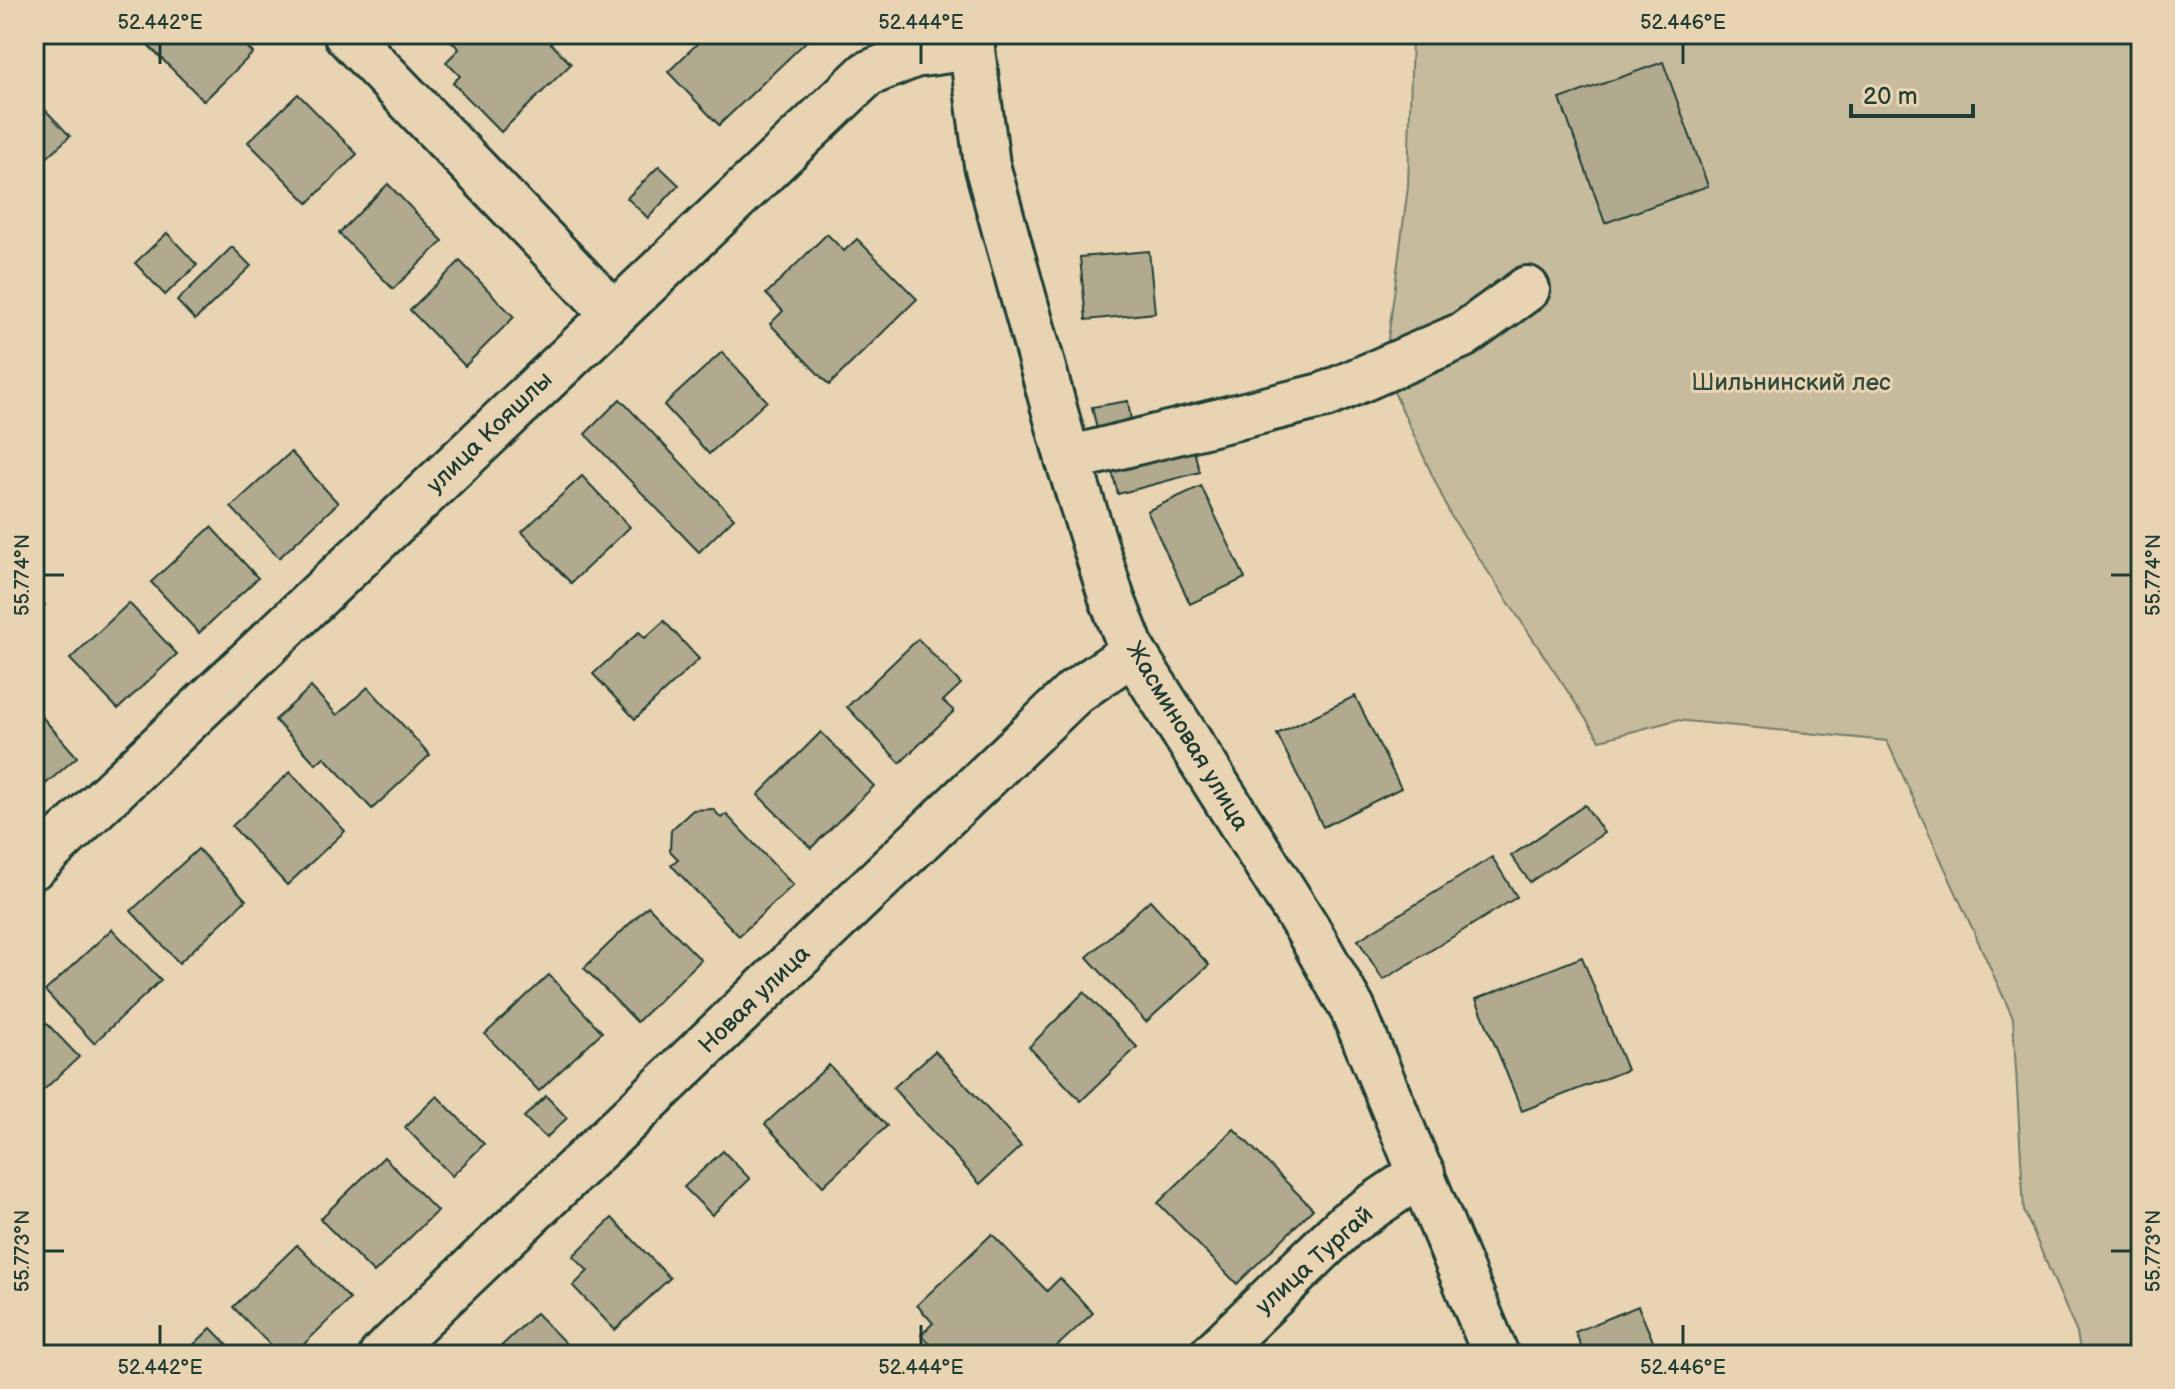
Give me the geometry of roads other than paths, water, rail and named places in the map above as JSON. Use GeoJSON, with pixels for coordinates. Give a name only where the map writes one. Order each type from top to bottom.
{"type":"FeatureCollection","features":[{"type":"Feature","properties":{"kind":"street"},"geometry":{"type":"LineString","coordinates":[[346,34],[614,314]]}},
{"type":"Feature","properties":{"kind":"street","name":"улица Кояшлы"},"geometry":{"type":"LineString","coordinates":[[34,866],[867,74],[914,55],[971,40]]}},
{"type":"Feature","properties":{"kind":"street","name":"Жасминовая улица"},"geometry":{"type":"LineString","coordinates":[[971,40],[987,165],[1068,459],[1112,599],[1133,652],[1337,978],[1422,1173],[1496,1355]]}},
{"type":"Feature","properties":{"kind":"street"},"geometry":{"type":"LineString","coordinates":[[1068,459],[1325,395],[1463,335],[1527,289]]}},
{"type":"Feature","properties":{"kind":"street","name":"Новая улица"},"geometry":{"type":"LineString","coordinates":[[382,1355],[1075,692],[1133,652]]}},
{"type":"Feature","properties":{"kind":"street","name":"улица Тургай"},"geometry":{"type":"LineString","coordinates":[[1212,1355],[1348,1223],[1422,1173]]}},
{"type":"Feature","properties":{"kind":"park label","name":"Шильнинский лес"},"geometry":{"type":"Point","coordinates":[1791,382]}}]}
